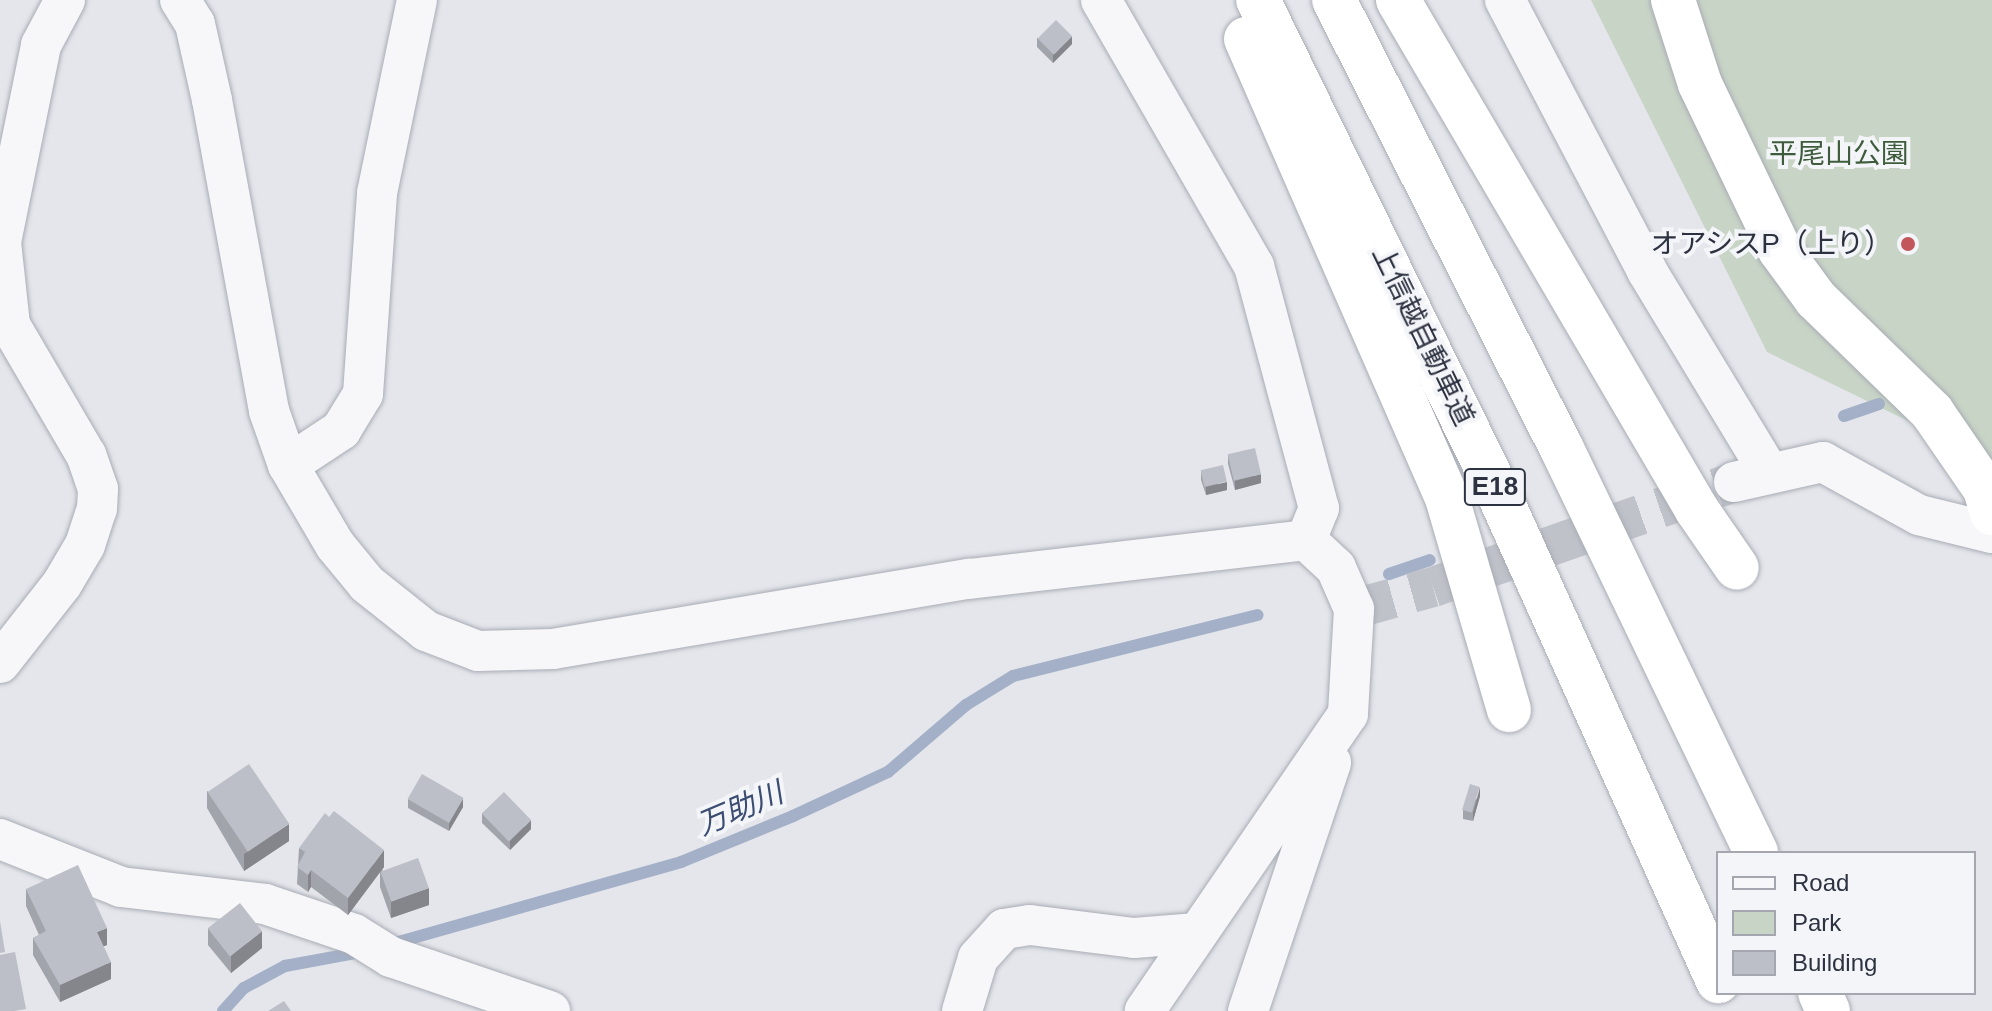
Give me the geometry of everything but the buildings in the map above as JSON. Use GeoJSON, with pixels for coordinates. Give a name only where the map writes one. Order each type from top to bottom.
{"type":"FeatureCollection","features":[{"type":"Feature","properties":{"kind":"highway"},"geometry":{"type":"LineString","coordinates":[[1229,0],[1447,498],[1509,710]]}},
{"type":"Feature","properties":{"kind":"highway","name":"上信越自動車道"},"geometry":{"type":"LineString","coordinates":[[1258,0],[1496,488],[1716,977]]}},
{"type":"Feature","properties":{"kind":"highway","name":"E18"},"geometry":{"type":"LineString","coordinates":[[1334,0],[1562,449],[1755,851]]}},
{"type":"Feature","properties":{"kind":"highway"},"geometry":{"type":"LineString","coordinates":[[1398,0],[1697,510],[1737,568]]}},
{"type":"Feature","properties":{"kind":"highway"},"geometry":{"type":"LineString","coordinates":[[1673,0],[1700,84],[1780,250],[1816,299],[1932,412],[1989,501]]}},
{"type":"Feature","properties":{"kind":"street"},"geometry":{"type":"LineString","coordinates":[[0,663],[62,584],[85,545],[97,509],[98,489],[86,455],[10,325],[1,242],[41,45],[65,0]]}},
{"type":"Feature","properties":{"kind":"street"},"geometry":{"type":"LineString","coordinates":[[180,0],[195,24],[212,100],[269,411],[288,465],[335,545],[367,584],[426,631],[478,651],[553,649],[969,579],[1306,540],[1336,568],[1354,609],[1348,714],[1248,1011]]}},
{"type":"Feature","properties":{"kind":"street"},"geometry":{"type":"LineString","coordinates":[[288,465],[341,430],[363,394],[377,193],[417,0]]}},
{"type":"Feature","properties":{"kind":"street"},"geometry":{"type":"LineString","coordinates":[[1101,0],[1254,266],[1319,508],[1306,540]]}},
{"type":"Feature","properties":{"kind":"street"},"geometry":{"type":"LineString","coordinates":[[1505,0],[1751,477],[1823,462],[1919,515],[1992,533]]}},
{"type":"Feature","properties":{"kind":"street"},"geometry":{"type":"LineString","coordinates":[[1145,1011],[1348,714]]}},
{"type":"Feature","properties":{"kind":"street"},"geometry":{"type":"LineString","coordinates":[[0,839],[121,887],[265,904],[354,934],[391,957],[550,1011]]}},
{"type":"Feature","properties":{"kind":"street"},"geometry":{"type":"LineString","coordinates":[[962,1011],[978,958],[1004,929],[1030,925],[1134,938],[1197,933]]}},
{"type":"Feature","properties":{"kind":"green space","name":"平尾山公園"},"geometry":{"type":"Polygon","coordinates":[[[1591,0],[1992,0],[1992,462],[1767,352],[1591,0]]]}},
{"type":"Feature","properties":{"kind":"waterway","name":"万助川"},"geometry":{"type":"LineString","coordinates":[[1844,416],[1879,404]]}},
{"type":"Feature","properties":{"kind":"waterway","name":"万助川"},"geometry":{"type":"LineString","coordinates":[[1389,574],[1430,560]]}},
{"type":"Feature","properties":{"kind":"waterway","name":"万助川"},"geometry":{"type":"LineString","coordinates":[[388,945],[681,862],[793,816],[888,772],[966,705],[1013,676],[1258,615]]}},
{"type":"Feature","properties":{"kind":"waterway","name":"万助川"},"geometry":{"type":"LineString","coordinates":[[223,1011],[244,988],[285,966],[366,951]]}},
{"type":"Feature","properties":{"kind":"tunnel"},"geometry":{"type":"LineString","coordinates":[[1354,609],[1433,587],[1734,482]]}},
{"type":"Feature","properties":{"kind":"place","name":"オアシスP（上り）"},"geometry":{"type":"Point","coordinates":[1908,244]}}]}
